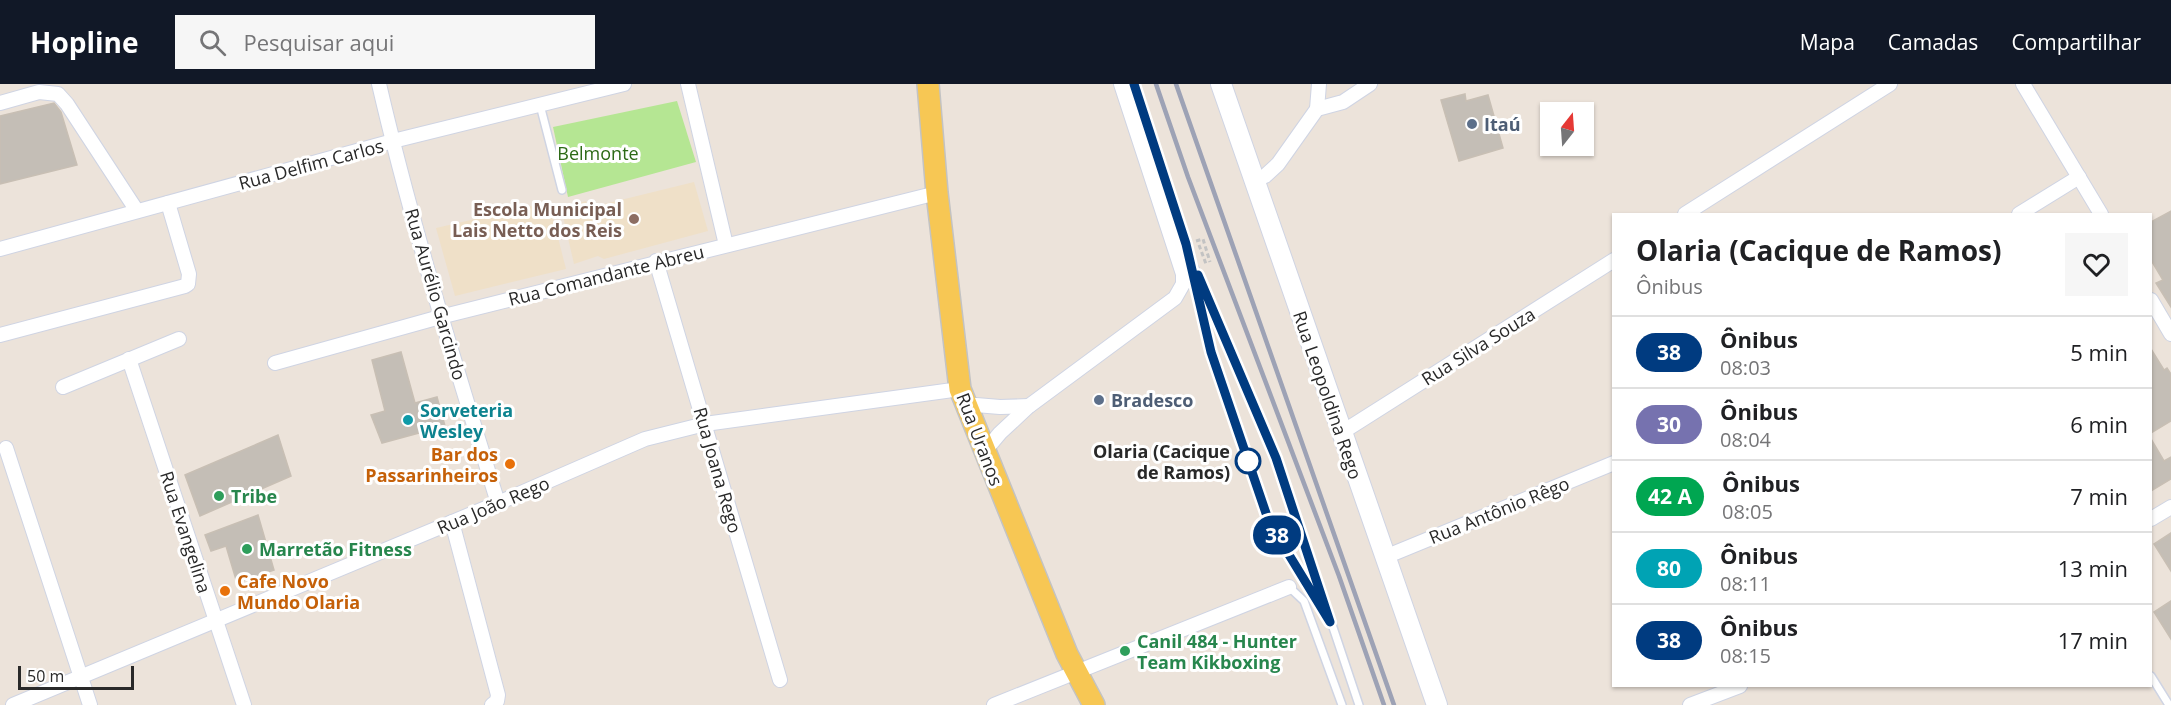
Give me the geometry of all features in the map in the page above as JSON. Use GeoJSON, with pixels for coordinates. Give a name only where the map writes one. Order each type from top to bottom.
{"type":"FeatureCollection","features":[{"type":"Feature","properties":{"kind":"main road","name":"Rua Uranos"},"geometry":{"type":"LineString","coordinates":[[928,84],[938,193],[962,396],[1076,673],[1094,705]]}},
{"type":"Feature","properties":{"kind":"main road","name":"Rua Leopoldina Rego"},"geometry":{"type":"LineString","coordinates":[[1221,84],[1437,705]]}},
{"type":"Feature","properties":{"kind":"street","name":"Rua Aurélio Garcindo"},"geometry":{"type":"LineString","coordinates":[[379,84],[440,316],[498,503]]}},
{"type":"Feature","properties":{"kind":"street"},"geometry":{"type":"LineString","coordinates":[[688,84],[726,245]]}},
{"type":"Feature","properties":{"kind":"street"},"geometry":{"type":"LineString","coordinates":[[984,452],[1000,433],[1029,406],[1174,298],[1183,284],[1183,274],[1122,84]]}},
{"type":"Feature","properties":{"kind":"street"},"geometry":{"type":"LineString","coordinates":[[1254,181],[1265,177],[1278,164],[1317,109],[1319,84]]}},
{"type":"Feature","properties":{"kind":"street"},"geometry":{"type":"LineString","coordinates":[[1317,109],[1342,102],[1370,84]]}},
{"type":"Feature","properties":{"kind":"street"},"geometry":{"type":"LineString","coordinates":[[1687,213],[1890,84]]}},
{"type":"Feature","properties":{"kind":"street"},"geometry":{"type":"LineString","coordinates":[[2023,84],[2100,213]]}},
{"type":"Feature","properties":{"kind":"street","name":"Rua Delfim Carlos"},"geometry":{"type":"LineString","coordinates":[[0,249],[393,141],[618,85]]}},
{"type":"Feature","properties":{"kind":"street"},"geometry":{"type":"LineString","coordinates":[[0,102],[39,92],[58,94],[67,104],[137,211]]}},
{"type":"Feature","properties":{"kind":"street"},"geometry":{"type":"LineString","coordinates":[[2021,213],[2079,177]]}},
{"type":"Feature","properties":{"kind":"street","name":"Rua Comandante Abreu"},"geometry":{"type":"LineString","coordinates":[[275,363],[440,316],[938,193]]}},
{"type":"Feature","properties":{"kind":"street"},"geometry":{"type":"LineString","coordinates":[[0,335],[188,284],[189,274],[168,203]]}},
{"type":"Feature","properties":{"kind":"street","name":"Rua Joana Rego"},"geometry":{"type":"LineString","coordinates":[[656,261],[780,680]]}},
{"type":"Feature","properties":{"kind":"street","name":"Rua Silva Souza"},"geometry":{"type":"LineString","coordinates":[[1341,433],[1612,261]]}},
{"type":"Feature","properties":{"kind":"street"},"geometry":{"type":"LineString","coordinates":[[2152,304],[2156,319],[2171,334]]}},
{"type":"Feature","properties":{"kind":"street"},"geometry":{"type":"LineString","coordinates":[[63,387],[179,339]]}},
{"type":"Feature","properties":{"kind":"street","name":"Rua Evangelina"},"geometry":{"type":"LineString","coordinates":[[129,359],[244,705]]}},
{"type":"Feature","properties":{"kind":"street","name":"Rua João Rego"},"geometry":{"type":"LineString","coordinates":[[13,705],[498,503],[645,439],[705,424],[962,396],[987,407],[1029,406]]}},
{"type":"Feature","properties":{"kind":"street"},"geometry":{"type":"LineString","coordinates":[[6,448],[90,705]]}},
{"type":"Feature","properties":{"kind":"street","name":"Rua Antônio Rêgo"},"geometry":{"type":"LineString","coordinates":[[1385,557],[1612,464]]}},
{"type":"Feature","properties":{"kind":"street"},"geometry":{"type":"LineString","coordinates":[[2152,518],[2171,507]]}},
{"type":"Feature","properties":{"kind":"street"},"geometry":{"type":"LineString","coordinates":[[452,522],[498,695],[497,701],[492,705]]}},
{"type":"Feature","properties":{"kind":"street"},"geometry":{"type":"LineString","coordinates":[[994,705],[1289,587]]}},
{"type":"Feature","properties":{"kind":"street"},"geometry":{"type":"LineString","coordinates":[[1690,705],[1737,687]]}},
{"type":"Feature","properties":{"kind":"lane"},"geometry":{"type":"LineString","coordinates":[[1134,84],[1189,256],[1211,352],[1269,522],[1330,622]]}},
{"type":"Feature","properties":{"kind":"lane"},"geometry":{"type":"LineString","coordinates":[[540,105],[562,190]]}},
{"type":"Feature","properties":{"kind":"lane"},"geometry":{"type":"LineString","coordinates":[[1189,256],[1276,458],[1359,705]]}},
{"type":"Feature","properties":{"kind":"lane"},"geometry":{"type":"LineString","coordinates":[[1289,587],[1304,601],[1342,705]]}},
{"type":"Feature","properties":{"kind":"lane"},"geometry":{"type":"LineString","coordinates":[[2152,678],[2169,705]]}},
{"type":"Feature","properties":{"kind":"path"},"geometry":{"type":"LineString","coordinates":[[1203,239],[1210,262]]}},
{"type":"Feature","properties":{"kind":"shaded area","name":"Escola Municipal Lais Netto dos Reis"},"geometry":{"type":"Polygon","coordinates":[[[694,182],[708,231],[604,259],[598,256],[574,264],[561,208],[586,201],[588,208],[694,182]]]}},
{"type":"Feature","properties":{"kind":"shaded area"},"geometry":{"type":"Polygon","coordinates":[[[549,202],[566,269],[455,296],[436,228],[549,202]]]}},
{"type":"Feature","properties":{"kind":"green space","name":"Belmonte"},"geometry":{"type":"Polygon","coordinates":[[[677,101],[696,162],[568,197],[553,127],[677,101]]]}},
{"type":"Feature","properties":{"kind":"building","name":"Itaú"},"geometry":{"type":"Polygon","coordinates":[[[1465,94],[1466,101],[1488,95],[1503,148],[1459,161],[1441,100],[1465,94]]]}},
{"type":"Feature","properties":{"kind":"building"},"geometry":{"type":"Polygon","coordinates":[[[54,103],[61,112],[77,165],[0,184],[0,116],[54,103]]]}},
{"type":"Feature","properties":{"kind":"building"},"geometry":{"type":"Polygon","coordinates":[[[2171,211],[2171,307],[2156,283],[2163,280],[2152,262],[2152,221],[2171,211]]]}},
{"type":"Feature","properties":{"kind":"building"},"geometry":{"type":"Polygon","coordinates":[[[2152,351],[2164,370],[2167,368],[2171,374],[2171,421],[2152,432],[2152,351]]]}},
{"type":"Feature","properties":{"kind":"building"},"geometry":{"type":"Polygon","coordinates":[[[401,352],[415,403],[437,397],[445,426],[382,443],[371,415],[385,411],[372,360],[401,352]]]}},
{"type":"Feature","properties":{"kind":"building","name":"Tribe"},"geometry":{"type":"Polygon","coordinates":[[[278,435],[291,476],[200,516],[185,475],[278,435]]]}},
{"type":"Feature","properties":{"kind":"building"},"geometry":{"type":"Polygon","coordinates":[[[2152,441],[2164,461],[2171,457],[2171,479],[2152,490],[2152,441]]]}},
{"type":"Feature","properties":{"kind":"building","name":"Marretão Fitness"},"geometry":{"type":"Polygon","coordinates":[[[258,515],[274,570],[237,583],[226,546],[211,551],[205,535],[258,515]]]}},
{"type":"Feature","properties":{"kind":"building"},"geometry":{"type":"Polygon","coordinates":[[[2171,533],[2171,571],[2154,544],[2171,533]]]}},
{"type":"Feature","properties":{"kind":"building"},"geometry":{"type":"Polygon","coordinates":[[[2171,601],[2171,639],[2154,612],[2171,601]]]}},
{"type":"Feature","properties":{"kind":"railway"},"geometry":{"type":"LineString","coordinates":[[1156,84],[1188,177],[1339,576],[1384,705]]}},
{"type":"Feature","properties":{"kind":"railway"},"geometry":{"type":"LineString","coordinates":[[1176,84],[1394,705]]}},
{"type":"Feature","properties":{"kind":"bus line","name":"38"},"geometry":{"type":"LineString","coordinates":[[1134,84],[1186,244],[1211,352],[1269,522],[1330,622],[1276,458],[1198,275]]}},
{"type":"Feature","properties":{"kind":"place","name":"Itaú"},"geometry":{"type":"Point","coordinates":[1472,124]}},
{"type":"Feature","properties":{"kind":"place","name":"Escola Municipal Lais Netto dos Reis"},"geometry":{"type":"Point","coordinates":[634,219]}},
{"type":"Feature","properties":{"kind":"place","name":"Bradesco"},"geometry":{"type":"Point","coordinates":[1099,400]}},
{"type":"Feature","properties":{"kind":"place","name":"Sorveteria Wesley"},"geometry":{"type":"Point","coordinates":[408,420]}},
{"type":"Feature","properties":{"kind":"place","name":"Olaria (Cacique de Ramos)"},"geometry":{"type":"Point","coordinates":[1248,461]}},
{"type":"Feature","properties":{"kind":"place","name":"Bar dos Passarinheiros"},"geometry":{"type":"Point","coordinates":[510,464]}},
{"type":"Feature","properties":{"kind":"place","name":"Tribe"},"geometry":{"type":"Point","coordinates":[219,496]}},
{"type":"Feature","properties":{"kind":"place","name":"Marretão Fitness"},"geometry":{"type":"Point","coordinates":[247,549]}},
{"type":"Feature","properties":{"kind":"place","name":"Cafe Novo Mundo Olaria"},"geometry":{"type":"Point","coordinates":[225,591]}},
{"type":"Feature","properties":{"kind":"place","name":"Canil 484 - Hunter Team Kikboxing"},"geometry":{"type":"Point","coordinates":[1125,651]}}]}
